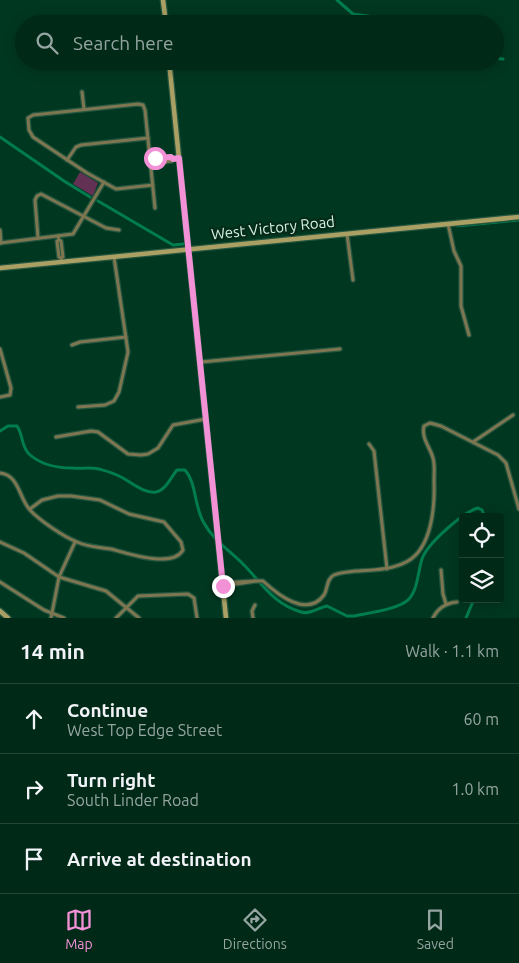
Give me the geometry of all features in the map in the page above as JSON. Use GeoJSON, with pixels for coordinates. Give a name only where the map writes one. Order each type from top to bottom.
{"type":"FeatureCollection","features":[{"type":"Feature","properties":{"kind":"street"},"geometry":{"type":"LineString","coordinates":[[163,0],[165,15]]}},
{"type":"Feature","properties":{"kind":"street"},"geometry":{"type":"LineString","coordinates":[[170,70],[226,618]]}},
{"type":"Feature","properties":{"kind":"street"},"geometry":{"type":"LineString","coordinates":[[82,92],[84,109]]}},
{"type":"Feature","properties":{"kind":"street"},"geometry":{"type":"LineString","coordinates":[[153,185],[119,189],[104,182],[33,137],[29,130],[28,120],[33,114],[143,105],[152,161],[155,208]]}},
{"type":"Feature","properties":{"kind":"street"},"geometry":{"type":"LineString","coordinates":[[67,160],[76,147],[81,145],[148,138]]}},
{"type":"Feature","properties":{"kind":"street"},"geometry":{"type":"LineString","coordinates":[[152,161],[156,163],[179,158]]}},
{"type":"Feature","properties":{"kind":"street"},"geometry":{"type":"LineString","coordinates":[[0,230],[1,243],[38,238],[59,238],[73,234],[104,182]]}},
{"type":"Feature","properties":{"kind":"street"},"geometry":{"type":"LineString","coordinates":[[38,238],[35,200],[39,195],[44,194],[106,228],[119,230]]}},
{"type":"Feature","properties":{"kind":"street","name":"West Victory Road"},"geometry":{"type":"LineString","coordinates":[[0,268],[61,260],[114,257],[519,217]]}},
{"type":"Feature","properties":{"kind":"street"},"geometry":{"type":"LineString","coordinates":[[448,224],[454,251],[461,266],[461,306],[468,335]]}},
{"type":"Feature","properties":{"kind":"street"},"geometry":{"type":"LineString","coordinates":[[347,234],[353,280]]}},
{"type":"Feature","properties":{"kind":"street"},"geometry":{"type":"LineString","coordinates":[[59,238],[63,257],[61,260]]}},
{"type":"Feature","properties":{"kind":"street"},"geometry":{"type":"LineString","coordinates":[[78,407],[105,405],[117,398],[127,358],[126,337],[114,257]]}},
{"type":"Feature","properties":{"kind":"street"},"geometry":{"type":"LineString","coordinates":[[72,345],[80,342],[126,337]]}},
{"type":"Feature","properties":{"kind":"street"},"geometry":{"type":"LineString","coordinates":[[201,362],[340,349]]}},
{"type":"Feature","properties":{"kind":"street"},"geometry":{"type":"LineString","coordinates":[[0,350],[12,388],[10,395],[0,397]]}},
{"type":"Feature","properties":{"kind":"street"},"geometry":{"type":"LineString","coordinates":[[473,443],[513,415]]}},
{"type":"Feature","properties":{"kind":"street"},"geometry":{"type":"LineString","coordinates":[[56,437],[91,431],[98,432],[128,454],[141,455],[148,454],[158,448],[173,425],[206,419]]}},
{"type":"Feature","properties":{"kind":"street"},"geometry":{"type":"LineString","coordinates":[[222,585],[263,581],[285,599],[295,604],[311,606],[325,595],[328,582],[333,576],[347,572],[387,569],[414,557],[424,542],[432,516],[434,500],[434,460],[423,432],[424,426],[430,423],[435,423],[503,459],[506,463],[519,509]]}},
{"type":"Feature","properties":{"kind":"street"},"geometry":{"type":"LineString","coordinates":[[369,444],[374,451],[387,569]]}},
{"type":"Feature","properties":{"kind":"street"},"geometry":{"type":"LineString","coordinates":[[1,473],[8,475],[14,482],[30,510],[76,542],[139,557],[174,557],[182,553],[183,547],[181,542],[164,522],[129,514],[100,500],[58,496],[42,500],[30,510]]}},
{"type":"Feature","properties":{"kind":"street"},"geometry":{"type":"LineString","coordinates":[[0,542],[24,553],[59,577],[106,591],[139,618]]}},
{"type":"Feature","properties":{"kind":"street"},"geometry":{"type":"LineString","coordinates":[[52,616],[59,577],[76,542]]}},
{"type":"Feature","properties":{"kind":"street"},"geometry":{"type":"LineString","coordinates":[[441,570],[442,594],[446,604]]}},
{"type":"Feature","properties":{"kind":"street"},"geometry":{"type":"LineString","coordinates":[[0,582],[52,616],[64,618]]}},
{"type":"Feature","properties":{"kind":"street"},"geometry":{"type":"LineString","coordinates":[[116,618],[138,596],[188,594],[195,601],[197,618]]}},
{"type":"Feature","properties":{"kind":"street"},"geometry":{"type":"LineString","coordinates":[[433,618],[437,611],[446,604],[457,602]]}},
{"type":"Feature","properties":{"kind":"street"},"geometry":{"type":"LineString","coordinates":[[252,618],[252,611],[255,605]]}},
{"type":"Feature","properties":{"kind":"street"},"geometry":{"type":"LineString","coordinates":[[0,612],[8,618]]}},
{"type":"Feature","properties":{"kind":"shaded area"},"geometry":{"type":"Polygon","coordinates":[[[80,172],[98,183],[93,196],[73,184],[80,172]]]}},
{"type":"Feature","properties":{"kind":"waterway"},"geometry":{"type":"LineString","coordinates":[[337,0],[353,14],[360,15]]}},
{"type":"Feature","properties":{"kind":"waterway"},"geometry":{"type":"LineString","coordinates":[[0,137],[90,197]]}},
{"type":"Feature","properties":{"kind":"waterway"},"geometry":{"type":"LineString","coordinates":[[98,201],[173,245],[183,244]]}},
{"type":"Feature","properties":{"kind":"waterway"},"geometry":{"type":"LineString","coordinates":[[457,227],[519,221]]}},
{"type":"Feature","properties":{"kind":"waterway"},"geometry":{"type":"LineString","coordinates":[[0,431],[8,426],[17,426],[26,451],[43,463],[61,467],[99,469],[110,472],[151,492],[160,491],[177,470],[185,470],[192,482],[198,510],[212,535],[275,598],[283,604],[304,613],[327,606],[347,616],[354,616],[383,610],[405,602],[412,595],[425,553],[438,537],[459,519]]}},
{"type":"Feature","properties":{"kind":"waterway"},"geometry":{"type":"LineString","coordinates":[[468,513],[478,508],[483,513]]}},
{"type":"Feature","properties":{"kind":"waterway"},"geometry":{"type":"LineString","coordinates":[[466,618],[472,603]]}},
{"type":"Feature","properties":{"kind":"route"},"geometry":{"type":"LineString","coordinates":[[155,158],[179,158],[223,586]]}}]}
